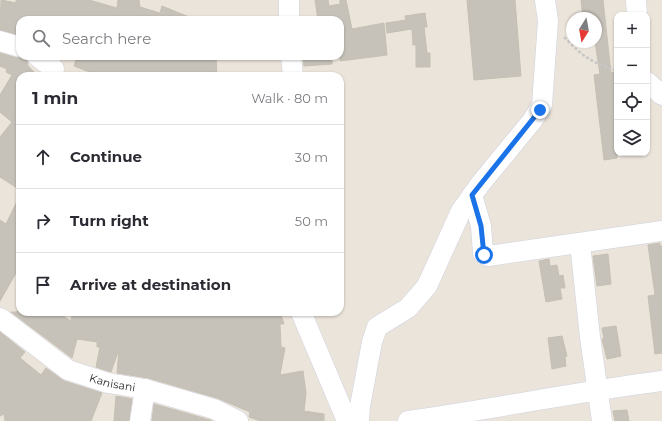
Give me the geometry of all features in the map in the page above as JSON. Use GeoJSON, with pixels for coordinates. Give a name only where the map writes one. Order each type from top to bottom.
{"type":"FeatureCollection","features":[{"type":"Feature","properties":{"kind":"street"},"geometry":{"type":"LineString","coordinates":[[289,0],[290,16]]}},
{"type":"Feature","properties":{"kind":"street"},"geometry":{"type":"LineString","coordinates":[[359,421],[360,406],[377,327],[408,308],[427,286],[462,211],[472,195],[532,120],[542,105],[548,21],[545,0]]}},
{"type":"Feature","properties":{"kind":"street"},"geometry":{"type":"LineString","coordinates":[[636,0],[637,12]]}},
{"type":"Feature","properties":{"kind":"street"},"geometry":{"type":"LineString","coordinates":[[0,41],[16,46]]}},
{"type":"Feature","properties":{"kind":"street"},"geometry":{"type":"LineString","coordinates":[[42,60],[54,69]]}},
{"type":"Feature","properties":{"kind":"street"},"geometry":{"type":"LineString","coordinates":[[291,60],[293,72]]}},
{"type":"Feature","properties":{"kind":"street"},"geometry":{"type":"LineString","coordinates":[[649,84],[662,96]]}},
{"type":"Feature","properties":{"kind":"street"},"geometry":{"type":"LineString","coordinates":[[472,195],[481,226],[483,253],[486,256],[662,231]]}},
{"type":"Feature","properties":{"kind":"street"},"geometry":{"type":"LineString","coordinates":[[580,243],[583,283],[602,421]]}},
{"type":"Feature","properties":{"kind":"street"},"geometry":{"type":"LineString","coordinates":[[303,316],[347,421]]}},
{"type":"Feature","properties":{"kind":"street","name":"Kanisani"},"geometry":{"type":"LineString","coordinates":[[0,318],[68,370],[108,383],[145,389],[214,410],[238,421]]}},
{"type":"Feature","properties":{"kind":"street"},"geometry":{"type":"LineString","coordinates":[[408,421],[483,410],[597,389],[662,381]]}},
{"type":"Feature","properties":{"kind":"street"},"geometry":{"type":"LineString","coordinates":[[140,421],[145,389]]}},
{"type":"Feature","properties":{"kind":"path"},"geometry":{"type":"LineString","coordinates":[[548,21],[584,57],[596,64],[614,70]]}},
{"type":"Feature","properties":{"kind":"building"},"geometry":{"type":"Polygon","coordinates":[[[1,0],[16,3],[16,0],[89,0],[117,8],[118,0],[139,0],[140,7],[160,13],[162,6],[187,16],[16,16],[16,34],[0,30],[1,0]]]}},
{"type":"Feature","properties":{"kind":"building"},"geometry":{"type":"Polygon","coordinates":[[[315,0],[328,0],[329,6],[340,4],[340,0],[346,0],[352,29],[384,23],[387,55],[340,61],[344,60],[344,16],[317,16],[315,0]]]}},
{"type":"Feature","properties":{"kind":"building"},"geometry":{"type":"Polygon","coordinates":[[[467,0],[515,0],[521,76],[474,80],[467,0]]]}},
{"type":"Feature","properties":{"kind":"building"},"geometry":{"type":"Polygon","coordinates":[[[581,0],[603,0],[611,73],[614,72],[614,156],[617,156],[617,158],[604,160],[594,75],[600,74],[596,48],[602,48],[602,12],[582,12],[581,0]]]}},
{"type":"Feature","properties":{"kind":"building"},"geometry":{"type":"Polygon","coordinates":[[[425,13],[427,27],[424,27],[427,53],[430,53],[430,67],[416,67],[416,45],[413,45],[412,29],[387,33],[386,23],[406,20],[405,16],[425,13]]]}},
{"type":"Feature","properties":{"kind":"building"},"geometry":{"type":"Polygon","coordinates":[[[0,53],[16,58],[16,60],[27,60],[28,66],[34,72],[16,72],[16,187],[0,177],[0,137],[12,122],[0,112],[0,95],[12,75],[6,72],[7,69],[0,66],[0,53]]]}},
{"type":"Feature","properties":{"kind":"building"},"geometry":{"type":"Polygon","coordinates":[[[76,60],[216,60],[217,72],[90,72],[74,66],[76,60]]]}},
{"type":"Feature","properties":{"kind":"building"},"geometry":{"type":"Polygon","coordinates":[[[303,60],[332,60],[332,64],[304,66],[303,60]]]}},
{"type":"Feature","properties":{"kind":"building"},"geometry":{"type":"Polygon","coordinates":[[[16,203],[16,273],[0,301],[0,220],[6,224],[16,203]]]}},
{"type":"Feature","properties":{"kind":"building"},"geometry":{"type":"Polygon","coordinates":[[[660,243],[660,246],[662,246],[662,353],[655,354],[648,296],[655,295],[648,245],[660,243]]]}},
{"type":"Feature","properties":{"kind":"building"},"geometry":{"type":"Polygon","coordinates":[[[608,254],[611,284],[597,286],[593,256],[608,254]]]}},
{"type":"Feature","properties":{"kind":"building"},"geometry":{"type":"Polygon","coordinates":[[[549,259],[550,266],[557,265],[559,276],[563,275],[565,288],[560,288],[562,299],[546,302],[539,261],[549,259]]]}},
{"type":"Feature","properties":{"kind":"building"},"geometry":{"type":"Polygon","coordinates":[[[16,316],[63,316],[71,321],[72,316],[281,316],[284,324],[280,324],[281,347],[285,348],[280,375],[303,371],[306,393],[304,411],[324,414],[324,421],[260,421],[249,417],[250,412],[217,398],[148,378],[117,373],[119,349],[111,372],[96,367],[100,347],[97,347],[97,342],[77,339],[72,358],[16,316]]]}},
{"type":"Feature","properties":{"kind":"building"},"geometry":{"type":"Polygon","coordinates":[[[616,326],[621,356],[607,359],[602,339],[604,338],[602,328],[616,326]]]}},
{"type":"Feature","properties":{"kind":"building"},"geometry":{"type":"Polygon","coordinates":[[[0,332],[25,352],[20,358],[41,375],[46,368],[64,381],[102,393],[91,421],[5,421],[4,414],[0,416],[0,332]]]}},
{"type":"Feature","properties":{"kind":"building"},"geometry":{"type":"Polygon","coordinates":[[[562,336],[567,356],[565,357],[566,366],[552,369],[548,338],[562,336]]]}},
{"type":"Feature","properties":{"kind":"building"},"geometry":{"type":"Polygon","coordinates":[[[116,396],[132,399],[129,421],[114,421],[116,396]]]}},
{"type":"Feature","properties":{"kind":"building"},"geometry":{"type":"Polygon","coordinates":[[[154,404],[210,420],[212,421],[152,421],[154,404]]]}},
{"type":"Feature","properties":{"kind":"building"},"geometry":{"type":"Polygon","coordinates":[[[627,410],[629,421],[615,421],[613,411],[627,410]]]}},
{"type":"Feature","properties":{"kind":"route"},"geometry":{"type":"LineString","coordinates":[[484,255],[481,226],[472,195],[540,110]]}}]}
